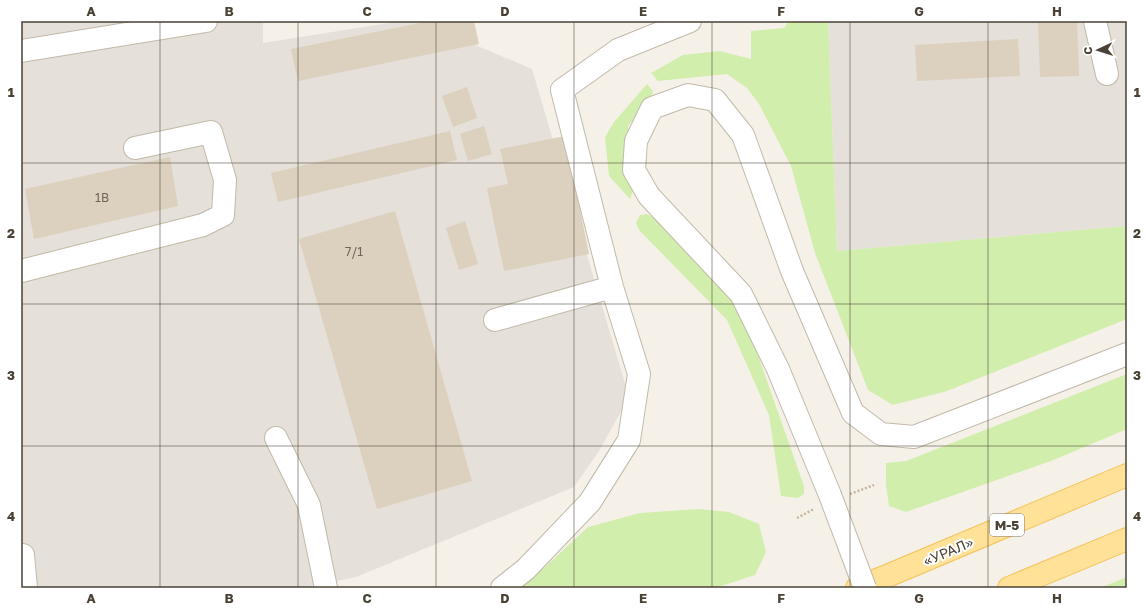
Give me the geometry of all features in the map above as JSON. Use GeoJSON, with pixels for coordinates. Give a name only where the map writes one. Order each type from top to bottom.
{"type":"FeatureCollection","features":[{"type":"Feature","properties":{"kind":"main road","name":"«УРАЛ»"},"geometry":{"type":"LineString","coordinates":[[857,588],[1127,475]]}},
{"type":"Feature","properties":{"kind":"main road"},"geometry":{"type":"LineString","coordinates":[[1009,588],[1121,545]]}},
{"type":"Feature","properties":{"kind":"lane"},"geometry":{"type":"LineString","coordinates":[[21,51],[206,21]]}},
{"type":"Feature","properties":{"kind":"lane"},"geometry":{"type":"LineString","coordinates":[[502,588],[526,569],[590,502],[629,440],[639,374],[612,287],[562,90],[618,50],[690,21]]}},
{"type":"Feature","properties":{"kind":"lane"},"geometry":{"type":"LineString","coordinates":[[1095,21],[1107,74]]}},
{"type":"Feature","properties":{"kind":"lane"},"geometry":{"type":"LineString","coordinates":[[865,588],[832,499],[778,369],[741,294],[649,196],[634,170],[636,141],[652,108],[688,94],[715,100],[743,135],[792,271],[853,413],[881,434],[914,437],[1127,354]]}},
{"type":"Feature","properties":{"kind":"lane"},"geometry":{"type":"LineString","coordinates":[[21,271],[203,225],[223,215],[225,180],[212,132],[135,148]]}},
{"type":"Feature","properties":{"kind":"lane"},"geometry":{"type":"LineString","coordinates":[[495,320],[612,287]]}},
{"type":"Feature","properties":{"kind":"lane"},"geometry":{"type":"LineString","coordinates":[[276,438],[309,505],[326,588]]}},
{"type":"Feature","properties":{"kind":"lane"},"geometry":{"type":"LineString","coordinates":[[23,555],[26,588]]}},
{"type":"Feature","properties":{"kind":"path"},"geometry":{"type":"LineString","coordinates":[[796,518],[832,499],[874,485]]}},
{"type":"Feature","properties":{"kind":"shaded area"},"geometry":{"type":"Polygon","coordinates":[[[21,21],[263,21],[263,43],[401,21],[466,21],[473,44],[532,69],[629,397],[599,451],[574,487],[356,577],[303,588],[21,588],[21,21]]]}},
{"type":"Feature","properties":{"kind":"shaded area"},"geometry":{"type":"Polygon","coordinates":[[[828,21],[1127,21],[1127,226],[837,251],[828,21]]]}},
{"type":"Feature","properties":{"kind":"green space"},"geometry":{"type":"Polygon","coordinates":[[[789,21],[828,21],[837,251],[1127,226],[1127,319],[947,391],[893,405],[868,390],[815,253],[791,166],[759,104],[747,88],[727,74],[658,81],[651,73],[683,55],[720,51],[751,59],[751,31],[784,28],[789,21]]]}},
{"type":"Feature","properties":{"kind":"green space"},"geometry":{"type":"Polygon","coordinates":[[[647,84],[653,91],[651,99],[628,126],[629,170],[634,187],[630,199],[609,176],[605,137],[614,122],[647,84]]]}},
{"type":"Feature","properties":{"kind":"green space"},"geometry":{"type":"Polygon","coordinates":[[[647,214],[662,222],[727,291],[755,347],[804,486],[804,494],[798,498],[781,496],[769,415],[727,320],[639,230],[636,223],[640,215],[647,214]]]}},
{"type":"Feature","properties":{"kind":"green space"},"geometry":{"type":"Polygon","coordinates":[[[1127,374],[1127,429],[1051,461],[906,512],[889,506],[886,485],[886,463],[906,461],[1127,374]]]}},
{"type":"Feature","properties":{"kind":"green space"},"geometry":{"type":"Polygon","coordinates":[[[699,509],[729,512],[759,524],[766,552],[755,575],[715,588],[519,588],[545,567],[588,527],[640,513],[699,509]]]}},
{"type":"Feature","properties":{"kind":"green space"},"geometry":{"type":"Polygon","coordinates":[[[1127,577],[1127,588],[1100,588],[1127,577]]]}},
{"type":"Feature","properties":{"kind":"building"},"geometry":{"type":"Polygon","coordinates":[[[430,21],[474,21],[479,44],[298,81],[291,49],[430,21]]]}},
{"type":"Feature","properties":{"kind":"building"},"geometry":{"type":"Polygon","coordinates":[[[1038,21],[1077,21],[1079,76],[1040,77],[1038,21]]]}},
{"type":"Feature","properties":{"kind":"building"},"geometry":{"type":"Polygon","coordinates":[[[1018,39],[1020,76],[917,81],[915,45],[1018,39]]]}},
{"type":"Feature","properties":{"kind":"building"},"geometry":{"type":"Polygon","coordinates":[[[467,87],[477,118],[453,127],[442,96],[467,87]]]}},
{"type":"Feature","properties":{"kind":"building"},"geometry":{"type":"Polygon","coordinates":[[[484,126],[492,154],[468,161],[460,134],[484,126]]]}},
{"type":"Feature","properties":{"kind":"building"},"geometry":{"type":"Polygon","coordinates":[[[450,131],[457,160],[278,202],[271,173],[450,131]]]}},
{"type":"Feature","properties":{"kind":"building"},"geometry":{"type":"Polygon","coordinates":[[[565,136],[589,254],[504,271],[487,188],[508,184],[500,149],[565,136]]]}},
{"type":"Feature","properties":{"kind":"building"},"geometry":{"type":"Polygon","coordinates":[[[170,157],[178,206],[34,239],[25,189],[170,157]]]}},
{"type":"Feature","properties":{"kind":"building"},"geometry":{"type":"Polygon","coordinates":[[[395,211],[472,481],[377,509],[299,239],[395,211]]]}},
{"type":"Feature","properties":{"kind":"building"},"geometry":{"type":"Polygon","coordinates":[[[465,221],[478,264],[459,270],[446,228],[465,221]]]}}]}
